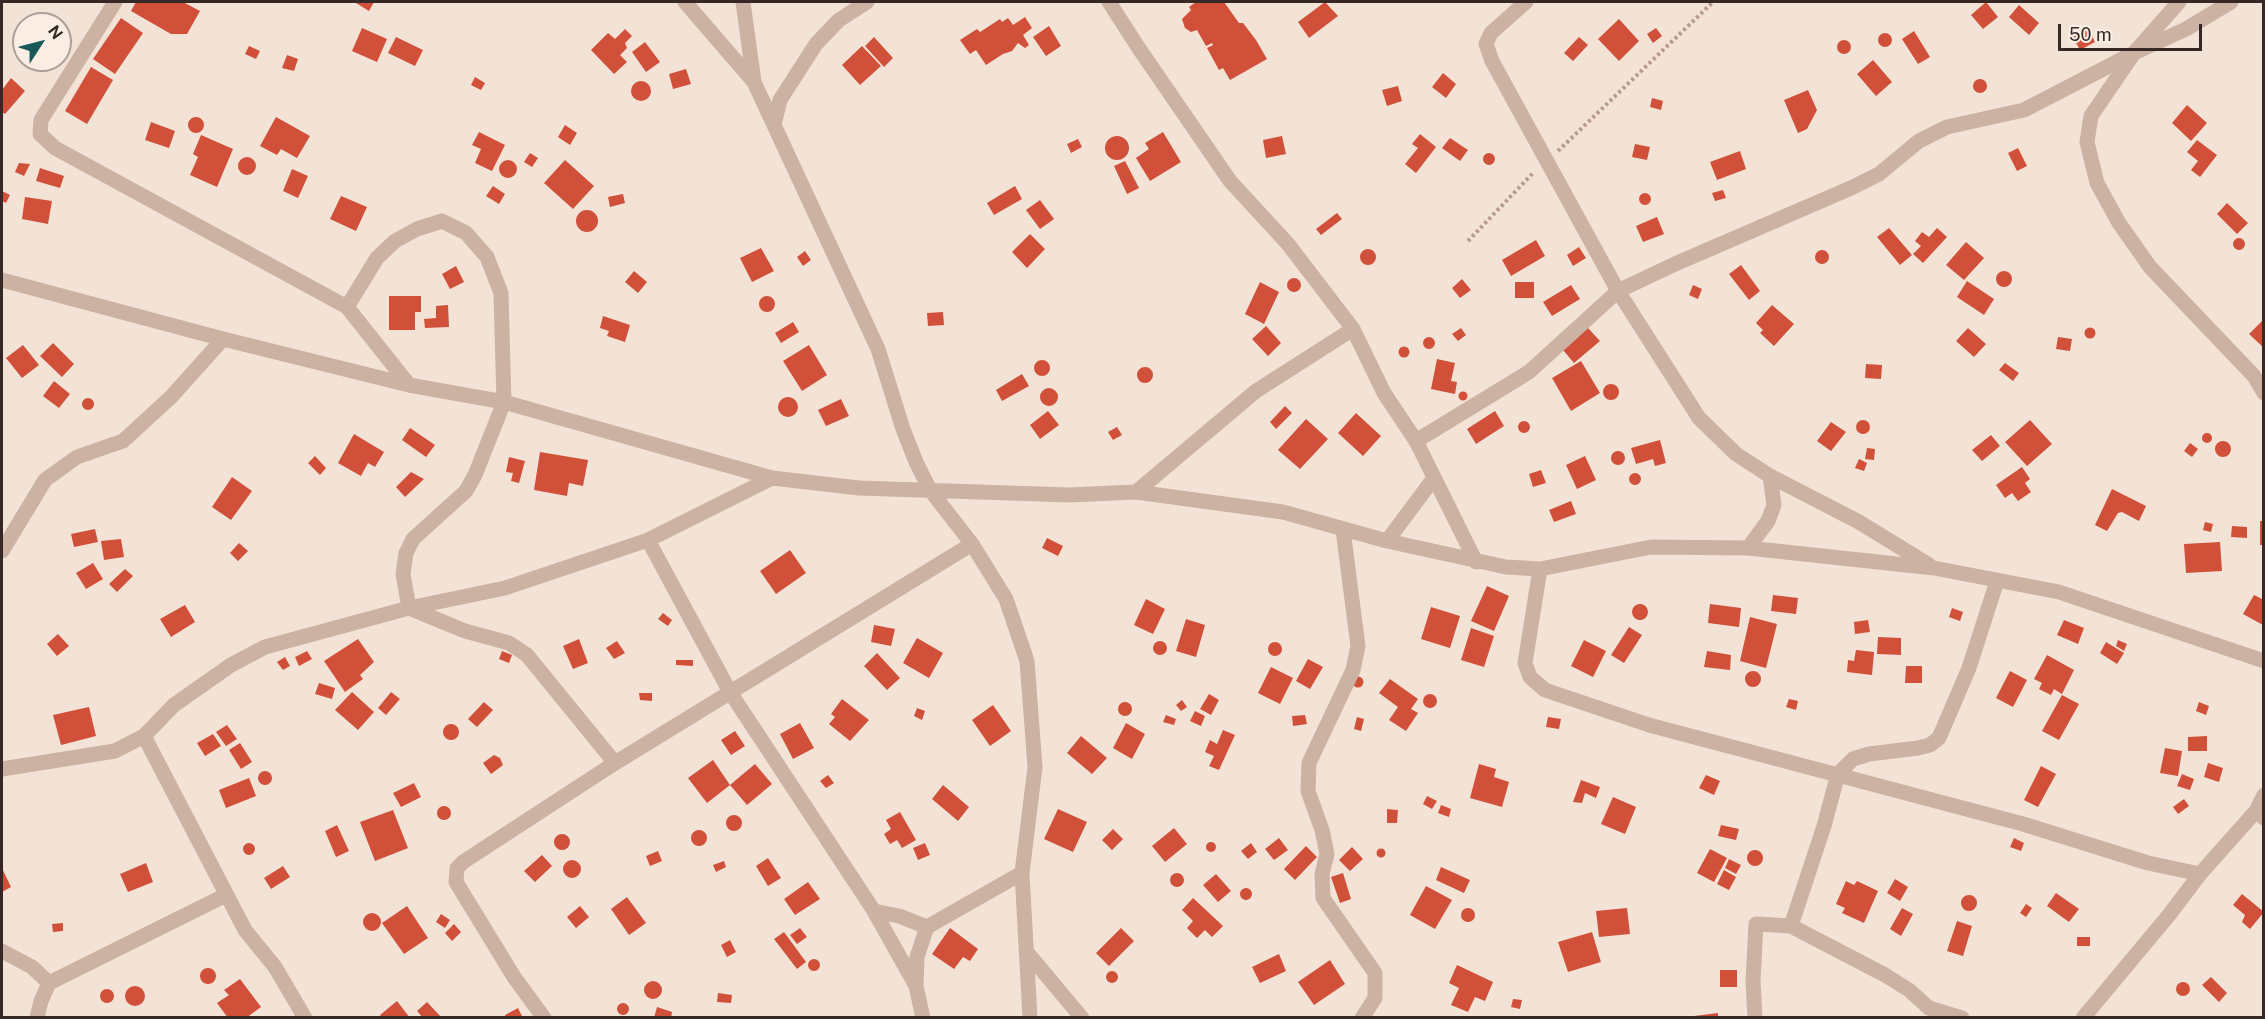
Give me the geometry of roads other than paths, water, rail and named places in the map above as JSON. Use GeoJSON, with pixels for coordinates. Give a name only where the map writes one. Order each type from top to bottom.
{"type":"FeatureCollection","features":[{"type":"Feature","properties":{"kind":"street"},"geometry":{"type":"LineString","coordinates":[[114,2],[41,120],[40,134],[56,148],[347,307],[410,385]]}},
{"type":"Feature","properties":{"kind":"street"},"geometry":{"type":"LineString","coordinates":[[685,2],[754,82],[878,349],[903,429],[916,462],[930,490],[972,544],[1006,599],[1027,661],[1035,767],[1022,873],[1030,1017]]}},
{"type":"Feature","properties":{"kind":"street"},"geometry":{"type":"LineString","coordinates":[[743,2],[754,82]]}},
{"type":"Feature","properties":{"kind":"street"},"geometry":{"type":"LineString","coordinates":[[774,125],[780,100],[816,44],[839,20],[867,2]]}},
{"type":"Feature","properties":{"kind":"street"},"geometry":{"type":"LineString","coordinates":[[1110,2],[1138,47],[1230,181],[1288,244],[1353,329],[1384,393],[1416,441],[1476,562]]}},
{"type":"Feature","properties":{"kind":"street"},"geometry":{"type":"LineString","coordinates":[[1526,2],[1491,33],[1486,44],[1492,61],[1618,291],[1700,418],[1736,454],[1770,476],[1859,522],[1934,568]]}},
{"type":"Feature","properties":{"kind":"street"},"geometry":{"type":"LineString","coordinates":[[2179,2],[2134,53],[2091,116],[2087,142],[2097,183],[2119,223],[2150,267],[2254,376],[2264,393]]}},
{"type":"Feature","properties":{"kind":"street"},"geometry":{"type":"LineString","coordinates":[[1416,441],[1529,372],[1618,291],[1851,188],[1879,174],[1919,141],[1947,128],[2024,110],[2186,29],[2231,2]]}},
{"type":"Feature","properties":{"kind":"street"},"geometry":{"type":"LineString","coordinates":[[347,307],[377,258],[395,241],[417,229],[442,221],[466,233],[488,257],[501,292],[504,402],[475,475],[466,491],[413,539],[406,553],[403,574],[409,608]]}},
{"type":"Feature","properties":{"kind":"street"},"geometry":{"type":"LineString","coordinates":[[2,280],[223,339],[410,385],[504,402],[772,478],[858,488],[1070,495],[1136,492],[1283,512],[1387,541],[1506,567],[1540,569],[1651,547],[1748,548],[1934,568],[2059,592],[2263,661]]}},
{"type":"Feature","properties":{"kind":"street"},"geometry":{"type":"LineString","coordinates":[[1136,492],[1256,391],[1353,329]]}},
{"type":"Feature","properties":{"kind":"street"},"geometry":{"type":"LineString","coordinates":[[2,551],[45,480],[78,457],[123,441],[171,397],[223,339]]}},
{"type":"Feature","properties":{"kind":"street"},"geometry":{"type":"LineString","coordinates":[[1748,548],[1768,521],[1774,505],[1770,476]]}},
{"type":"Feature","properties":{"kind":"street"},"geometry":{"type":"LineString","coordinates":[[2,769],[116,751],[144,736],[174,705],[231,665],[265,647],[409,608],[505,588],[648,540],[772,478]]}},
{"type":"Feature","properties":{"kind":"street"},"geometry":{"type":"LineString","coordinates":[[1387,541],[1434,478]]}},
{"type":"Feature","properties":{"kind":"street"},"geometry":{"type":"LineString","coordinates":[[1343,530],[1358,646],[1353,670],[1310,763],[1308,791],[1322,830],[1327,854],[1322,874],[1323,898],[1375,972],[1375,998],[1362,1017]]}},
{"type":"Feature","properties":{"kind":"street"},"geometry":{"type":"LineString","coordinates":[[648,540],[730,693],[873,911],[916,986]]}},
{"type":"Feature","properties":{"kind":"street"},"geometry":{"type":"LineString","coordinates":[[544,1017],[514,977],[456,882],[457,868],[615,763],[972,544]]}},
{"type":"Feature","properties":{"kind":"street"},"geometry":{"type":"LineString","coordinates":[[1540,569],[1525,663],[1530,677],[1545,690],[1649,725],[2023,824],[2148,863],[2200,874]]}},
{"type":"Feature","properties":{"kind":"street"},"geometry":{"type":"LineString","coordinates":[[1791,926],[1824,826],[1838,774],[1853,759],[1869,754],[1918,748],[1930,745],[1939,738],[1969,668],[1997,581]]}},
{"type":"Feature","properties":{"kind":"street"},"geometry":{"type":"LineString","coordinates":[[409,608],[465,631],[509,643],[527,655],[615,763]]}},
{"type":"Feature","properties":{"kind":"street"},"geometry":{"type":"LineString","coordinates":[[144,736],[245,930],[275,967],[305,1017]]}},
{"type":"Feature","properties":{"kind":"street"},"geometry":{"type":"LineString","coordinates":[[2084,1017],[2200,874],[2260,815],[2264,795]]}},
{"type":"Feature","properties":{"kind":"street"},"geometry":{"type":"LineString","coordinates":[[923,1017],[916,986],[917,957],[927,927],[1022,873]]}},
{"type":"Feature","properties":{"kind":"street"},"geometry":{"type":"LineString","coordinates":[[37,1017],[49,983],[226,895]]}},
{"type":"Feature","properties":{"kind":"street"},"geometry":{"type":"LineString","coordinates":[[873,911],[898,915],[927,927]]}},
{"type":"Feature","properties":{"kind":"street"},"geometry":{"type":"LineString","coordinates":[[1755,1017],[1753,981],[1756,924],[1791,926],[1909,990],[1928,1013],[1962,1017]]}},
{"type":"Feature","properties":{"kind":"street"},"geometry":{"type":"LineString","coordinates":[[2,951],[32,967],[49,983]]}},
{"type":"Feature","properties":{"kind":"street"},"geometry":{"type":"LineString","coordinates":[[1026,951],[1082,1017]]}}]}
